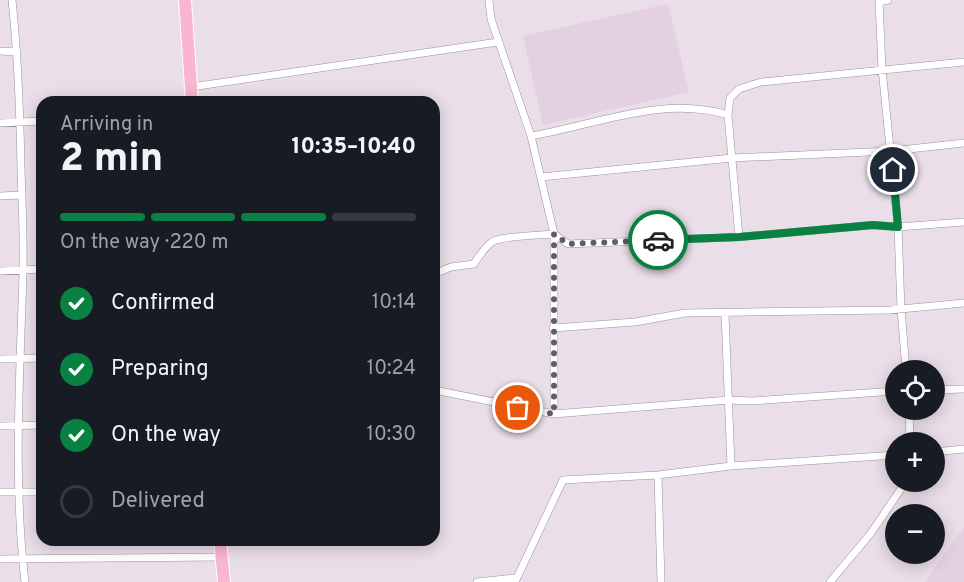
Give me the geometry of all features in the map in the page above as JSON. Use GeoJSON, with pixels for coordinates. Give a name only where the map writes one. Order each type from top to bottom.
{"type":"FeatureCollection","features":[{"type":"Feature","properties":{"kind":"main road"},"geometry":{"type":"LineString","coordinates":[[185,0],[192,96]]}},
{"type":"Feature","properties":{"kind":"main road"},"geometry":{"type":"LineString","coordinates":[[220,546],[224,582]]}},
{"type":"Feature","properties":{"kind":"street"},"geometry":{"type":"LineString","coordinates":[[12,0],[17,52],[24,270],[20,358],[20,492],[26,582]]}},
{"type":"Feature","properties":{"kind":"street"},"geometry":{"type":"LineString","coordinates":[[489,0],[491,20],[531,136],[554,234],[554,414]]}},
{"type":"Feature","properties":{"kind":"street"},"geometry":{"type":"LineString","coordinates":[[888,0],[879,1],[882,69],[898,227],[905,360]]}},
{"type":"Feature","properties":{"kind":"street"},"geometry":{"type":"LineString","coordinates":[[191,87],[498,42]]}},
{"type":"Feature","properties":{"kind":"street"},"geometry":{"type":"LineString","coordinates":[[0,51],[17,52]]}},
{"type":"Feature","properties":{"kind":"street"},"geometry":{"type":"LineString","coordinates":[[739,237],[728,115],[729,98],[739,89],[761,82],[964,62]]}},
{"type":"Feature","properties":{"kind":"street"},"geometry":{"type":"LineString","coordinates":[[531,136],[658,108],[707,109],[728,115]]}},
{"type":"Feature","properties":{"kind":"street"},"geometry":{"type":"LineString","coordinates":[[0,123],[36,121]]}},
{"type":"Feature","properties":{"kind":"street"},"geometry":{"type":"LineString","coordinates":[[541,177],[732,158],[891,151],[964,143]]}},
{"type":"Feature","properties":{"kind":"street"},"geometry":{"type":"LineString","coordinates":[[0,196],[22,195]]}},
{"type":"Feature","properties":{"kind":"street"},"geometry":{"type":"LineString","coordinates":[[440,272],[451,267],[474,264],[481,252],[494,240],[554,234],[568,244],[739,237],[873,225],[898,227],[964,222]]}},
{"type":"Feature","properties":{"kind":"street"},"geometry":{"type":"LineString","coordinates":[[0,271],[36,269]]}},
{"type":"Feature","properties":{"kind":"street"},"geometry":{"type":"LineString","coordinates":[[553,328],[635,322],[685,313],[901,309],[964,303]]}},
{"type":"Feature","properties":{"kind":"street"},"geometry":{"type":"LineString","coordinates":[[725,314],[731,466]]}},
{"type":"Feature","properties":{"kind":"street"},"geometry":{"type":"LineString","coordinates":[[0,359],[36,358]]}},
{"type":"Feature","properties":{"kind":"street"},"geometry":{"type":"LineString","coordinates":[[945,390],[964,389]]}},
{"type":"Feature","properties":{"kind":"street"},"geometry":{"type":"LineString","coordinates":[[440,391],[554,414],[729,400],[752,401],[885,392]]}},
{"type":"Feature","properties":{"kind":"street"},"geometry":{"type":"LineString","coordinates":[[0,426],[36,425]]}},
{"type":"Feature","properties":{"kind":"street"},"geometry":{"type":"LineString","coordinates":[[945,451],[964,449]]}},
{"type":"Feature","properties":{"kind":"street"},"geometry":{"type":"LineString","coordinates":[[477,582],[515,580],[563,480],[658,475],[731,466],[885,456]]}},
{"type":"Feature","properties":{"kind":"street"},"geometry":{"type":"LineString","coordinates":[[658,475],[661,582]]}},
{"type":"Feature","properties":{"kind":"street"},"geometry":{"type":"LineString","coordinates":[[0,492],[36,492]]}},
{"type":"Feature","properties":{"kind":"street"},"geometry":{"type":"LineString","coordinates":[[830,582],[871,533],[899,492]]}},
{"type":"Feature","properties":{"kind":"street"},"geometry":{"type":"LineString","coordinates":[[0,559],[221,557]]}},
{"type":"Feature","properties":{"kind":"shaded area"},"geometry":{"type":"Polygon","coordinates":[[[668,4],[689,92],[543,125],[523,36],[668,4]]]}},
{"type":"Feature","properties":{"kind":"shaded area"},"geometry":{"type":"Polygon","coordinates":[[[964,527],[964,582],[925,582],[938,564],[945,564],[945,554],[964,527]]]}},
{"type":"Feature","properties":{"kind":"way so far"},"geometry":{"type":"LineString","coordinates":[[518,408],[554,414],[554,234],[568,244],[658,240]]}},
{"type":"Feature","properties":{"kind":"route"},"geometry":{"type":"LineString","coordinates":[[658,240],[815,232],[873,225],[898,227],[893,170]]}}]}
